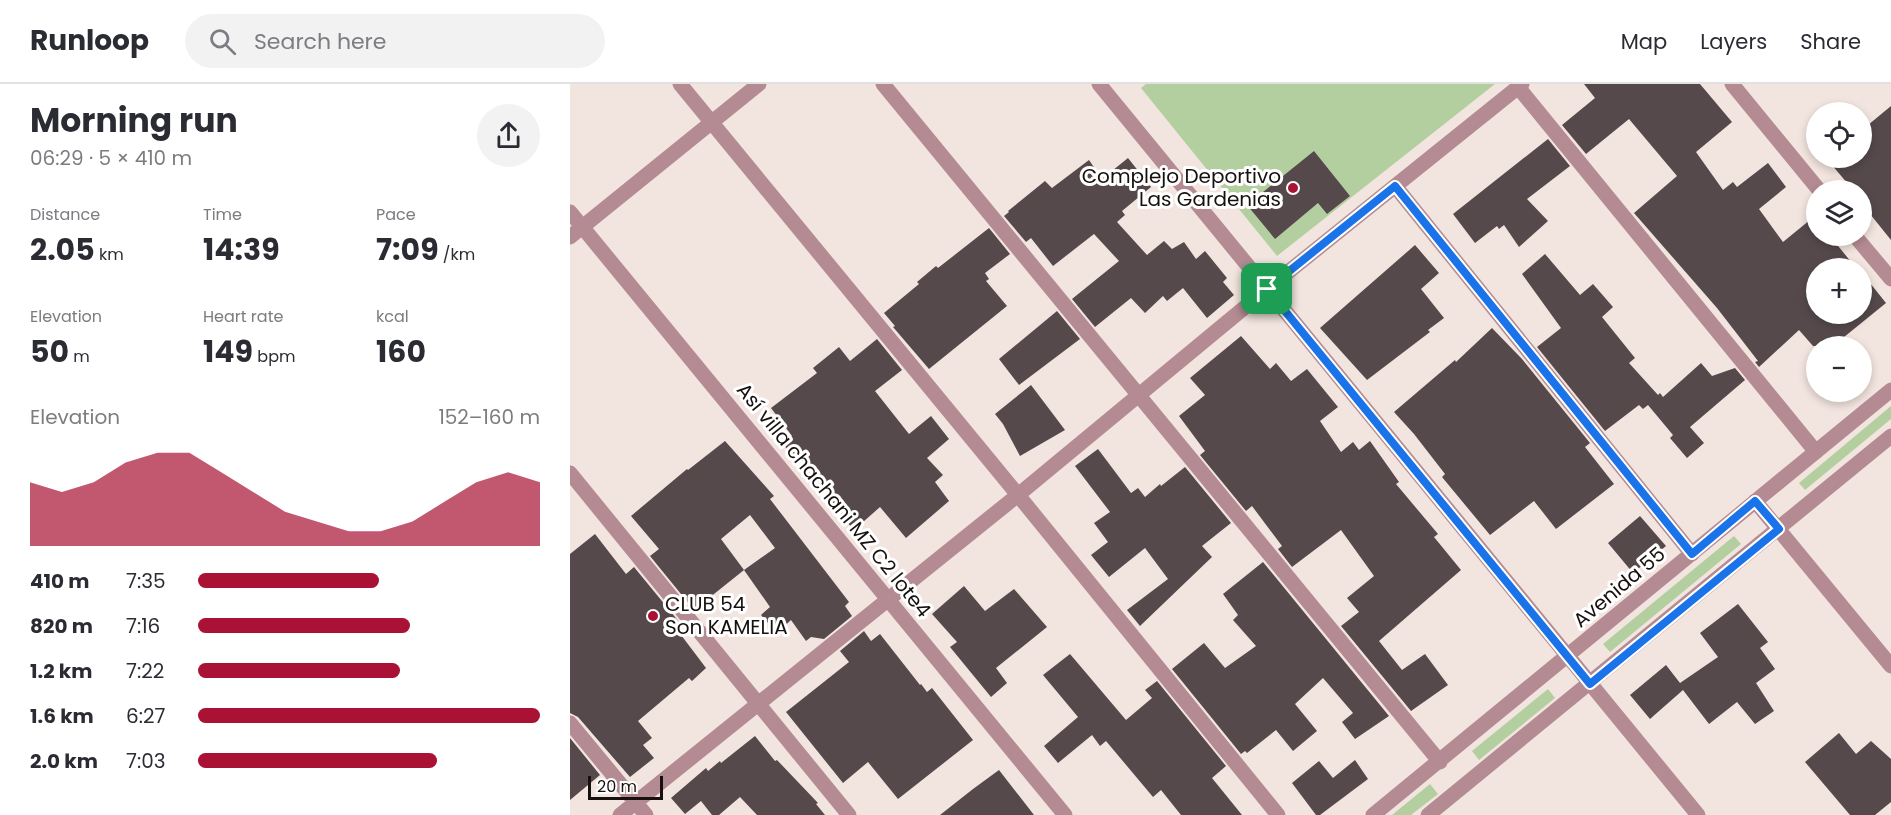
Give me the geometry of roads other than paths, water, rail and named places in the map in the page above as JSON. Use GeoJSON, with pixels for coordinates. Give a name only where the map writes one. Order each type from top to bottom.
{"type":"FeatureCollection","features":[{"type":"Feature","properties":{"kind":"street"},"geometry":{"type":"LineString","coordinates":[[680,84],[1278,815]]}},
{"type":"Feature","properties":{"kind":"street"},"geometry":{"type":"LineString","coordinates":[[570,237],[759,84]]}},
{"type":"Feature","properties":{"kind":"street"},"geometry":{"type":"LineString","coordinates":[[883,84],[1440,762]]}},
{"type":"Feature","properties":{"kind":"street"},"geometry":{"type":"LineString","coordinates":[[1099,84],[1698,815]]}},
{"type":"Feature","properties":{"kind":"street"},"geometry":{"type":"LineString","coordinates":[[1732,84],[1811,180]]}},
{"type":"Feature","properties":{"kind":"street"},"geometry":{"type":"LineString","coordinates":[[620,815],[1018,495],[1267,289],[1520,85],[1816,452]]}},
{"type":"Feature","properties":{"kind":"street"},"geometry":{"type":"LineString","coordinates":[[1395,186],[1692,554]]}},
{"type":"Feature","properties":{"kind":"street","name":"Así villa chachani MZ C2 lote4"},"geometry":{"type":"LineString","coordinates":[[570,212],[1065,815]]}},
{"type":"Feature","properties":{"kind":"street"},"geometry":{"type":"LineString","coordinates":[[1864,246],[1891,279]]}},
{"type":"Feature","properties":{"kind":"street","name":"Avenida 55"},"geometry":{"type":"LineString","coordinates":[[1373,815],[1891,390]]}},
{"type":"Feature","properties":{"kind":"street"},"geometry":{"type":"LineString","coordinates":[[1428,815],[1891,436]]}},
{"type":"Feature","properties":{"kind":"street"},"geometry":{"type":"LineString","coordinates":[[570,473],[849,815]]}},
{"type":"Feature","properties":{"kind":"street"},"geometry":{"type":"LineString","coordinates":[[1755,501],[1891,666]]}},
{"type":"Feature","properties":{"kind":"street"},"geometry":{"type":"LineString","coordinates":[[570,723],[646,815]]}},
{"type":"Feature","properties":{"kind":"place","name":"Complejo Deportivo Las Gardenias"},"geometry":{"type":"Point","coordinates":[1293,188]}},
{"type":"Feature","properties":{"kind":"place","name":"CLUB 54 Son KAMELIA"},"geometry":{"type":"Point","coordinates":[653,616]}}]}
